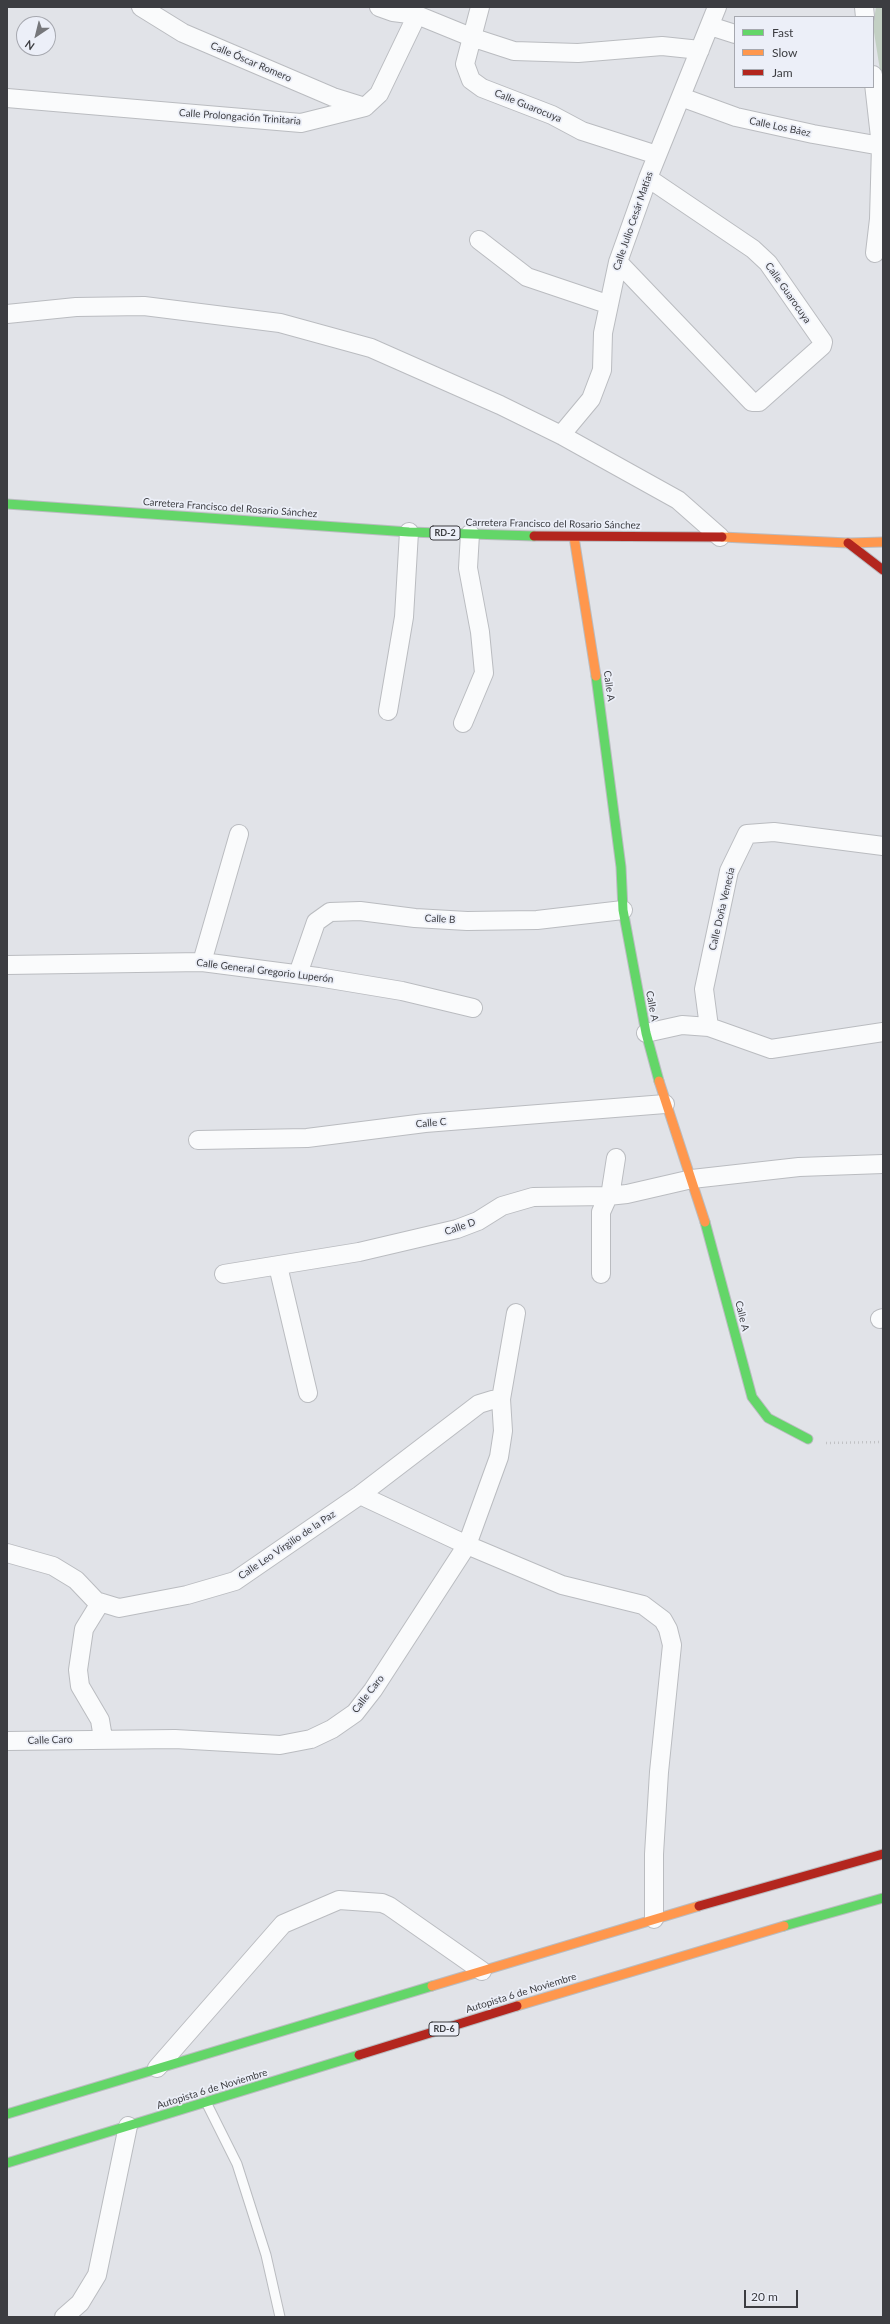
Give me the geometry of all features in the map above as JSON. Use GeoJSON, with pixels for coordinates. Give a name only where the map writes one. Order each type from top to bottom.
{"type":"FeatureCollection","features":[{"type":"Feature","properties":{"kind":"main road","name":"Carretera Francisco del Rosario Sánchez"},"geometry":{"type":"LineString","coordinates":[[7,504],[409,532],[574,537],[720,537],[848,543],[883,542]]}},
{"type":"Feature","properties":{"kind":"main road","name":"Calle A"},"geometry":{"type":"LineString","coordinates":[[574,537],[603,719],[621,867],[623,910],[646,1033],[665,1104],[692,1179],[710,1237],[752,1397],[768,1418],[808,1439]]}},
{"type":"Feature","properties":{"kind":"main road"},"geometry":{"type":"LineString","coordinates":[[848,543],[883,570]]}},
{"type":"Feature","properties":{"kind":"main road"},"geometry":{"type":"LineString","coordinates":[[7,2114],[654,1919],[883,1854]]}},
{"type":"Feature","properties":{"kind":"main road","name":"Autopista 6 de Noviembre"},"geometry":{"type":"LineString","coordinates":[[7,2163],[661,1962],[883,1898]]}},
{"type":"Feature","properties":{"kind":"street","name":"Calle Óscar Romero"},"geometry":{"type":"LineString","coordinates":[[141,7],[183,33],[333,97],[365,107]]}},
{"type":"Feature","properties":{"kind":"street"},"geometry":{"type":"LineString","coordinates":[[379,7],[393,12],[417,15],[471,37],[514,51],[578,53],[662,46],[700,50]]}},
{"type":"Feature","properties":{"kind":"street","name":"Calle Guarocuya"},"geometry":{"type":"LineString","coordinates":[[480,7],[465,64],[471,80],[482,88],[552,115],[582,131],[657,155]]}},
{"type":"Feature","properties":{"kind":"street","name":"Calle Julio Cesár Matías"},"geometry":{"type":"LineString","coordinates":[[561,435],[591,399],[602,370],[603,333],[607,304],[618,262],[648,178],[717,7]]}},
{"type":"Feature","properties":{"kind":"street","name":"Calle Prolongación Trinitaria"},"geometry":{"type":"LineString","coordinates":[[7,98],[300,123],[365,107],[379,94],[417,15]]}},
{"type":"Feature","properties":{"kind":"street"},"geometry":{"type":"LineString","coordinates":[[710,26],[734,34]]}},
{"type":"Feature","properties":{"kind":"street"},"geometry":{"type":"LineString","coordinates":[[874,87],[881,146],[881,219],[875,253]]}},
{"type":"Feature","properties":{"kind":"street","name":"Calle Los Báez"},"geometry":{"type":"LineString","coordinates":[[681,97],[736,117],[813,134],[881,146]]}},
{"type":"Feature","properties":{"kind":"street","name":"Calle Guarocuya"},"geometry":{"type":"LineString","coordinates":[[618,262],[752,402],[759,402],[822,346],[823,342],[768,263],[753,249],[648,178]]}},
{"type":"Feature","properties":{"kind":"street"},"geometry":{"type":"LineString","coordinates":[[479,240],[527,277],[607,304]]}},
{"type":"Feature","properties":{"kind":"street"},"geometry":{"type":"LineString","coordinates":[[7,314],[76,307],[144,306],[280,323],[371,348],[500,405],[561,435],[678,500],[720,537]]}},
{"type":"Feature","properties":{"kind":"street"},"geometry":{"type":"LineString","coordinates":[[388,711],[404,617],[409,532]]}},
{"type":"Feature","properties":{"kind":"street"},"geometry":{"type":"LineString","coordinates":[[463,723],[484,673],[480,632],[468,568],[470,534]]}},
{"type":"Feature","properties":{"kind":"street","name":"Calle Doña Venecia"},"geometry":{"type":"LineString","coordinates":[[709,1027],[704,988],[728,870],[747,834],[774,832],[883,846]]}},
{"type":"Feature","properties":{"kind":"street"},"geometry":{"type":"LineString","coordinates":[[202,962],[239,834]]}},
{"type":"Feature","properties":{"kind":"street","name":"Calle B"},"geometry":{"type":"LineString","coordinates":[[298,974],[316,922],[330,912],[360,911],[415,918],[467,921],[537,920],[623,910]]}},
{"type":"Feature","properties":{"kind":"street","name":"Calle General Gregorio Luperón"},"geometry":{"type":"LineString","coordinates":[[7,965],[202,962],[298,974],[402,992],[473,1008]]}},
{"type":"Feature","properties":{"kind":"street"},"geometry":{"type":"LineString","coordinates":[[646,1033],[682,1026],[709,1027],[771,1049],[883,1032]]}},
{"type":"Feature","properties":{"kind":"street","name":"Calle C"},"geometry":{"type":"LineString","coordinates":[[198,1140],[307,1138],[425,1123],[665,1104]]}},
{"type":"Feature","properties":{"kind":"street"},"geometry":{"type":"LineString","coordinates":[[601,1274],[601,1212],[611,1190],[616,1158]]}},
{"type":"Feature","properties":{"kind":"street","name":"Calle D"},"geometry":{"type":"LineString","coordinates":[[224,1274],[359,1252],[457,1229],[478,1221],[502,1206],[519,1199],[542,1196],[608,1196],[627,1194],[692,1179],[798,1167],[883,1164]]}},
{"type":"Feature","properties":{"kind":"street"},"geometry":{"type":"LineString","coordinates":[[278,1266],[308,1393]]}},
{"type":"Feature","properties":{"kind":"street","name":"Calle Caro"},"geometry":{"type":"LineString","coordinates":[[7,1741],[103,1738],[175,1738],[280,1745],[311,1739],[332,1729],[355,1713],[373,1690],[467,1545],[498,1457],[503,1432],[501,1399],[516,1313]]}},
{"type":"Feature","properties":{"kind":"street","name":"Calle Leo Virgilio de la Paz"},"geometry":{"type":"LineString","coordinates":[[100,1603],[123,1608],[187,1595],[235,1581],[360,1495],[479,1404],[501,1399]]}},
{"type":"Feature","properties":{"kind":"street"},"geometry":{"type":"LineString","coordinates":[[360,1495],[467,1545],[562,1585],[643,1605],[660,1617],[668,1629],[672,1645],[659,1772],[654,1854],[654,1919]]}},
{"type":"Feature","properties":{"kind":"street"},"geometry":{"type":"LineString","coordinates":[[7,1553],[60,1570],[76,1580],[100,1603],[84,1629],[78,1670],[80,1686],[100,1720],[103,1738]]}},
{"type":"Feature","properties":{"kind":"street"},"geometry":{"type":"LineString","coordinates":[[157,2068],[283,1924],[339,1900],[382,1903],[389,1906],[482,1971]]}},
{"type":"Feature","properties":{"kind":"street"},"geometry":{"type":"LineString","coordinates":[[64,2317],[80,2303],[97,2275],[128,2126]]}},
{"type":"Feature","properties":{"kind":"lane"},"geometry":{"type":"LineString","coordinates":[[206,2102],[237,2164],[266,2255],[280,2317]]}},
{"type":"Feature","properties":{"kind":"path"},"geometry":{"type":"LineString","coordinates":[[808,1439],[829,1443],[883,1442]]}},
{"type":"Feature","properties":{"kind":"shaded area"},"geometry":{"type":"Polygon","coordinates":[[[876,7],[883,7],[883,89],[874,32],[876,7]]]}},
{"type":"Feature","properties":{"kind":"traffic: fast"},"geometry":{"type":"LineString","coordinates":[[7,504],[409,532],[534,536]]}},
{"type":"Feature","properties":{"kind":"traffic: fast"},"geometry":{"type":"LineString","coordinates":[[596,676],[621,867],[623,910],[646,1033],[659,1081]]}},
{"type":"Feature","properties":{"kind":"traffic: fast"},"geometry":{"type":"LineString","coordinates":[[705,1222],[752,1397],[768,1418],[808,1439]]}},
{"type":"Feature","properties":{"kind":"traffic: fast"},"geometry":{"type":"LineString","coordinates":[[784,1926],[883,1898]]}},
{"type":"Feature","properties":{"kind":"traffic: fast"},"geometry":{"type":"LineString","coordinates":[[7,2114],[432,1986]]}},
{"type":"Feature","properties":{"kind":"traffic: fast"},"geometry":{"type":"LineString","coordinates":[[7,2163],[359,2055]]}},
{"type":"Feature","properties":{"kind":"traffic: slow"},"geometry":{"type":"LineString","coordinates":[[574,537],[596,676]]}},
{"type":"Feature","properties":{"kind":"traffic: slow"},"geometry":{"type":"LineString","coordinates":[[722,537],[848,543],[883,542]]}},
{"type":"Feature","properties":{"kind":"traffic: slow"},"geometry":{"type":"LineString","coordinates":[[659,1081],[705,1222]]}},
{"type":"Feature","properties":{"kind":"traffic: slow"},"geometry":{"type":"LineString","coordinates":[[432,1986],[699,1906]]}},
{"type":"Feature","properties":{"kind":"traffic: slow"},"geometry":{"type":"LineString","coordinates":[[517,2006],[784,1926]]}},
{"type":"Feature","properties":{"kind":"traffic: jam"},"geometry":{"type":"LineString","coordinates":[[534,536],[722,537]]}},
{"type":"Feature","properties":{"kind":"traffic: jam"},"geometry":{"type":"LineString","coordinates":[[848,543],[883,570]]}},
{"type":"Feature","properties":{"kind":"traffic: jam"},"geometry":{"type":"LineString","coordinates":[[699,1906],[883,1854]]}},
{"type":"Feature","properties":{"kind":"traffic: jam"},"geometry":{"type":"LineString","coordinates":[[359,2055],[517,2006]]}}]}
